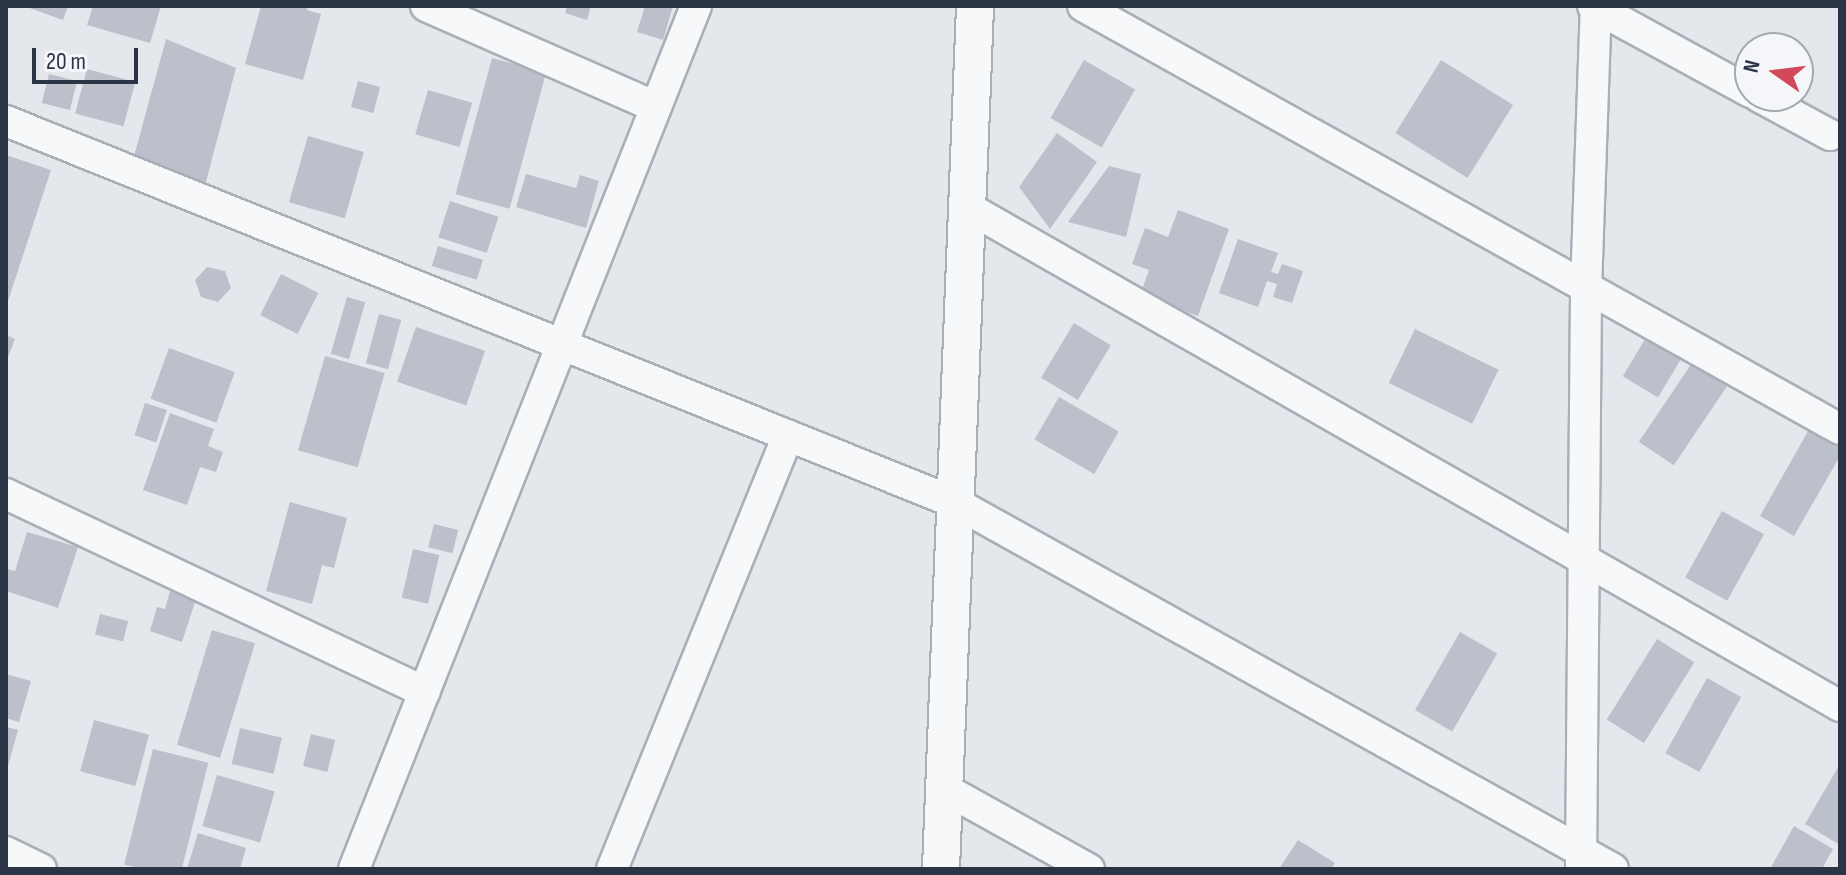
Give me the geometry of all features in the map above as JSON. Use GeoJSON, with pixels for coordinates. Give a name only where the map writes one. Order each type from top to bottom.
{"type":"FeatureCollection","features":[{"type":"Feature","properties":{"kind":"street"},"geometry":{"type":"LineString","coordinates":[[426,6],[656,107]]}},
{"type":"Feature","properties":{"kind":"street"},"geometry":{"type":"LineString","coordinates":[[354,869],[696,6]]}},
{"type":"Feature","properties":{"kind":"street"},"geometry":{"type":"LineString","coordinates":[[941,869],[975,6]]}},
{"type":"Feature","properties":{"kind":"street"},"geometry":{"type":"LineString","coordinates":[[1083,6],[1840,429]]}},
{"type":"Feature","properties":{"kind":"street"},"geometry":{"type":"LineString","coordinates":[[1581,860],[1586,289],[1595,7],[1734,83]]}},
{"type":"Feature","properties":{"kind":"street"},"geometry":{"type":"LineString","coordinates":[[1788,112],[1830,135]]}},
{"type":"Feature","properties":{"kind":"street"},"geometry":{"type":"LineString","coordinates":[[6,121],[561,347],[956,503],[1581,860],[1613,869]]}},
{"type":"Feature","properties":{"kind":"street"},"geometry":{"type":"LineString","coordinates":[[967,207],[1840,706]]}},
{"type":"Feature","properties":{"kind":"street"},"geometry":{"type":"LineString","coordinates":[[612,869],[788,435]]}},
{"type":"Feature","properties":{"kind":"street"},"geometry":{"type":"LineString","coordinates":[[6,494],[424,692]]}},
{"type":"Feature","properties":{"kind":"street"},"geometry":{"type":"LineString","coordinates":[[945,789],[1089,869]]}},
{"type":"Feature","properties":{"kind":"street"},"geometry":{"type":"LineString","coordinates":[[6,852],[41,869]]}},
{"type":"Feature","properties":{"kind":"building"},"geometry":{"type":"Polygon","coordinates":[[[24,6],[68,6],[63,20],[24,6]]]}},
{"type":"Feature","properties":{"kind":"building"},"geometry":{"type":"Polygon","coordinates":[[[93,6],[161,6],[150,43],[87,25],[93,6]]]}},
{"type":"Feature","properties":{"kind":"building"},"geometry":{"type":"Polygon","coordinates":[[[261,6],[308,6],[307,10],[321,14],[303,80],[245,64],[261,6]]]}},
{"type":"Feature","properties":{"kind":"building"},"geometry":{"type":"Polygon","coordinates":[[[567,6],[591,6],[587,20],[565,13],[567,6]]]}},
{"type":"Feature","properties":{"kind":"building"},"geometry":{"type":"Polygon","coordinates":[[[645,6],[673,6],[663,40],[637,32],[645,6]]]}},
{"type":"Feature","properties":{"kind":"building"},"geometry":{"type":"Polygon","coordinates":[[[166,39],[236,68],[203,193],[133,160],[166,39]]]}},
{"type":"Feature","properties":{"kind":"building"},"geometry":{"type":"Polygon","coordinates":[[[492,58],[546,72],[510,209],[456,194],[492,58]]]}},
{"type":"Feature","properties":{"kind":"building"},"geometry":{"type":"Polygon","coordinates":[[[1084,60],[1135,90],[1102,148],[1050,118],[1084,60]]]}},
{"type":"Feature","properties":{"kind":"building"},"geometry":{"type":"Polygon","coordinates":[[[1441,60],[1513,105],[1468,178],[1395,133],[1441,60]]]}},
{"type":"Feature","properties":{"kind":"building"},"geometry":{"type":"Polygon","coordinates":[[[87,69],[135,82],[123,126],[75,113],[87,69]]]}},
{"type":"Feature","properties":{"kind":"building"},"geometry":{"type":"Polygon","coordinates":[[[49,74],[77,81],[70,110],[42,103],[49,74]]]}},
{"type":"Feature","properties":{"kind":"building"},"geometry":{"type":"Polygon","coordinates":[[[358,81],[380,87],[373,113],[351,107],[358,81]]]}},
{"type":"Feature","properties":{"kind":"building"},"geometry":{"type":"Polygon","coordinates":[[[428,90],[472,103],[460,147],[415,134],[428,90]]]}},
{"type":"Feature","properties":{"kind":"building"},"geometry":{"type":"Polygon","coordinates":[[[1057,133],[1097,162],[1050,229],[1019,187],[1057,133]]]}},
{"type":"Feature","properties":{"kind":"building"},"geometry":{"type":"Polygon","coordinates":[[[308,136],[364,152],[345,218],[289,202],[308,136]]]}},
{"type":"Feature","properties":{"kind":"building"},"geometry":{"type":"Polygon","coordinates":[[[6,155],[51,170],[7,304],[6,304],[6,155]]]}},
{"type":"Feature","properties":{"kind":"building"},"geometry":{"type":"Polygon","coordinates":[[[1109,166],[1141,174],[1126,237],[1068,222],[1109,166]]]}},
{"type":"Feature","properties":{"kind":"building"},"geometry":{"type":"Polygon","coordinates":[[[526,174],[576,188],[580,175],[599,181],[586,228],[516,207],[526,174]]]}},
{"type":"Feature","properties":{"kind":"building"},"geometry":{"type":"Polygon","coordinates":[[[450,201],[499,217],[487,253],[438,237],[450,201]]]}},
{"type":"Feature","properties":{"kind":"building"},"geometry":{"type":"Polygon","coordinates":[[[1178,210],[1229,229],[1198,316],[1140,295],[1149,270],[1132,264],[1145,228],[1168,237],[1178,210]]]}},
{"type":"Feature","properties":{"kind":"building"},"geometry":{"type":"Polygon","coordinates":[[[1238,239],[1278,253],[1271,272],[1278,274],[1282,264],[1303,271],[1292,303],[1273,297],[1277,284],[1267,281],[1258,307],[1219,293],[1238,239]]]}},
{"type":"Feature","properties":{"kind":"building"},"geometry":{"type":"Polygon","coordinates":[[[438,246],[483,260],[477,280],[432,266],[438,246]]]}},
{"type":"Feature","properties":{"kind":"building"},"geometry":{"type":"Polygon","coordinates":[[[207,267],[225,271],[231,288],[218,302],[201,297],[195,280],[207,267]]]}},
{"type":"Feature","properties":{"kind":"building"},"geometry":{"type":"Polygon","coordinates":[[[281,274],[318,293],[298,334],[260,315],[281,274]]]}},
{"type":"Feature","properties":{"kind":"building"},"geometry":{"type":"Polygon","coordinates":[[[347,297],[365,302],[349,359],[331,354],[347,297]]]}},
{"type":"Feature","properties":{"kind":"building"},"geometry":{"type":"Polygon","coordinates":[[[379,314],[401,320],[388,369],[366,363],[379,314]]]}},
{"type":"Feature","properties":{"kind":"building"},"geometry":{"type":"Polygon","coordinates":[[[1074,323],[1111,345],[1078,400],[1041,378],[1074,323]]]}},
{"type":"Feature","properties":{"kind":"building"},"geometry":{"type":"Polygon","coordinates":[[[416,327],[485,351],[466,406],[397,382],[416,327]]]}},
{"type":"Feature","properties":{"kind":"building"},"geometry":{"type":"Polygon","coordinates":[[[1415,329],[1499,370],[1472,424],[1389,383],[1415,329]]]}},
{"type":"Feature","properties":{"kind":"building"},"geometry":{"type":"Polygon","coordinates":[[[6,335],[15,339],[6,362],[6,335]]]}},
{"type":"Feature","properties":{"kind":"building"},"geometry":{"type":"Polygon","coordinates":[[[1647,336],[1682,357],[1658,397],[1623,376],[1647,336]]]}},
{"type":"Feature","properties":{"kind":"building"},"geometry":{"type":"Polygon","coordinates":[[[169,348],[235,372],[216,423],[151,399],[169,348]]]}},
{"type":"Feature","properties":{"kind":"building"},"geometry":{"type":"Polygon","coordinates":[[[325,356],[385,373],[358,467],[298,450],[325,356]]]}},
{"type":"Feature","properties":{"kind":"building"},"geometry":{"type":"Polygon","coordinates":[[[1692,363],[1727,386],[1674,465],[1639,442],[1692,363]]]}},
{"type":"Feature","properties":{"kind":"building"},"geometry":{"type":"Polygon","coordinates":[[[1059,397],[1119,431],[1094,474],[1034,439],[1059,397]]]}},
{"type":"Feature","properties":{"kind":"building"},"geometry":{"type":"Polygon","coordinates":[[[145,403],[167,410],[156,442],[134,435],[145,403]]]}},
{"type":"Feature","properties":{"kind":"building"},"geometry":{"type":"Polygon","coordinates":[[[170,413],[214,429],[208,446],[223,452],[216,472],[200,467],[187,505],[143,490],[170,413]]]}},
{"type":"Feature","properties":{"kind":"building"},"geometry":{"type":"Polygon","coordinates":[[[1811,426],[1840,442],[1840,456],[1794,536],[1760,516],[1811,426]]]}},
{"type":"Feature","properties":{"kind":"building"},"geometry":{"type":"Polygon","coordinates":[[[290,502],[347,518],[334,568],[322,565],[312,604],[266,591],[290,502]]]}},
{"type":"Feature","properties":{"kind":"building"},"geometry":{"type":"Polygon","coordinates":[[[1722,511],[1764,534],[1727,601],[1685,577],[1722,511]]]}},
{"type":"Feature","properties":{"kind":"building"},"geometry":{"type":"Polygon","coordinates":[[[434,524],[458,530],[452,553],[428,547],[434,524]]]}},
{"type":"Feature","properties":{"kind":"building"},"geometry":{"type":"Polygon","coordinates":[[[27,532],[78,547],[58,608],[6,591],[7,569],[15,571],[27,532]]]}},
{"type":"Feature","properties":{"kind":"building"},"geometry":{"type":"Polygon","coordinates":[[[413,549],[439,555],[428,604],[402,598],[413,549]]]}},
{"type":"Feature","properties":{"kind":"building"},"geometry":{"type":"Polygon","coordinates":[[[170,591],[196,599],[182,642],[150,631],[157,607],[165,609],[170,591]]]}},
{"type":"Feature","properties":{"kind":"building"},"geometry":{"type":"Polygon","coordinates":[[[100,614],[128,621],[123,641],[95,634],[100,614]]]}},
{"type":"Feature","properties":{"kind":"building"},"geometry":{"type":"Polygon","coordinates":[[[212,630],[255,643],[220,758],[177,745],[212,630]]]}},
{"type":"Feature","properties":{"kind":"building"},"geometry":{"type":"Polygon","coordinates":[[[1460,632],[1497,653],[1452,731],[1415,710],[1460,632]]]}},
{"type":"Feature","properties":{"kind":"building"},"geometry":{"type":"Polygon","coordinates":[[[1657,639],[1694,662],[1644,743],[1607,720],[1657,639]]]}},
{"type":"Feature","properties":{"kind":"building"},"geometry":{"type":"Polygon","coordinates":[[[6,674],[31,681],[19,722],[6,718],[6,674]]]}},
{"type":"Feature","properties":{"kind":"building"},"geometry":{"type":"Polygon","coordinates":[[[1707,678],[1741,697],[1699,772],[1665,753],[1707,678]]]}},
{"type":"Feature","properties":{"kind":"building"},"geometry":{"type":"Polygon","coordinates":[[[94,720],[149,735],[135,786],[80,771],[94,720]]]}},
{"type":"Feature","properties":{"kind":"building"},"geometry":{"type":"Polygon","coordinates":[[[6,727],[18,730],[7,770],[6,770],[6,727]]]}},
{"type":"Feature","properties":{"kind":"building"},"geometry":{"type":"Polygon","coordinates":[[[240,728],[282,738],[274,774],[232,764],[240,728]]]}},
{"type":"Feature","properties":{"kind":"building"},"geometry":{"type":"Polygon","coordinates":[[[311,734],[335,740],[327,772],[303,766],[311,734]]]}},
{"type":"Feature","properties":{"kind":"building"},"geometry":{"type":"Polygon","coordinates":[[[153,749],[208,763],[182,869],[142,869],[124,864],[153,749]]]}},
{"type":"Feature","properties":{"kind":"building"},"geometry":{"type":"Polygon","coordinates":[[[1840,764],[1840,845],[1805,824],[1840,764]]]}},
{"type":"Feature","properties":{"kind":"building"},"geometry":{"type":"Polygon","coordinates":[[[217,775],[275,792],[260,842],[202,826],[217,775]]]}},
{"type":"Feature","properties":{"kind":"building"},"geometry":{"type":"Polygon","coordinates":[[[1794,826],[1833,849],[1822,869],[1770,869],[1794,826]]]}},
{"type":"Feature","properties":{"kind":"building"},"geometry":{"type":"Polygon","coordinates":[[[198,833],[246,848],[240,869],[187,869],[198,833]]]}},
{"type":"Feature","properties":{"kind":"building"},"geometry":{"type":"Polygon","coordinates":[[[1298,840],[1335,863],[1331,869],[1279,869],[1298,840]]]}}]}
